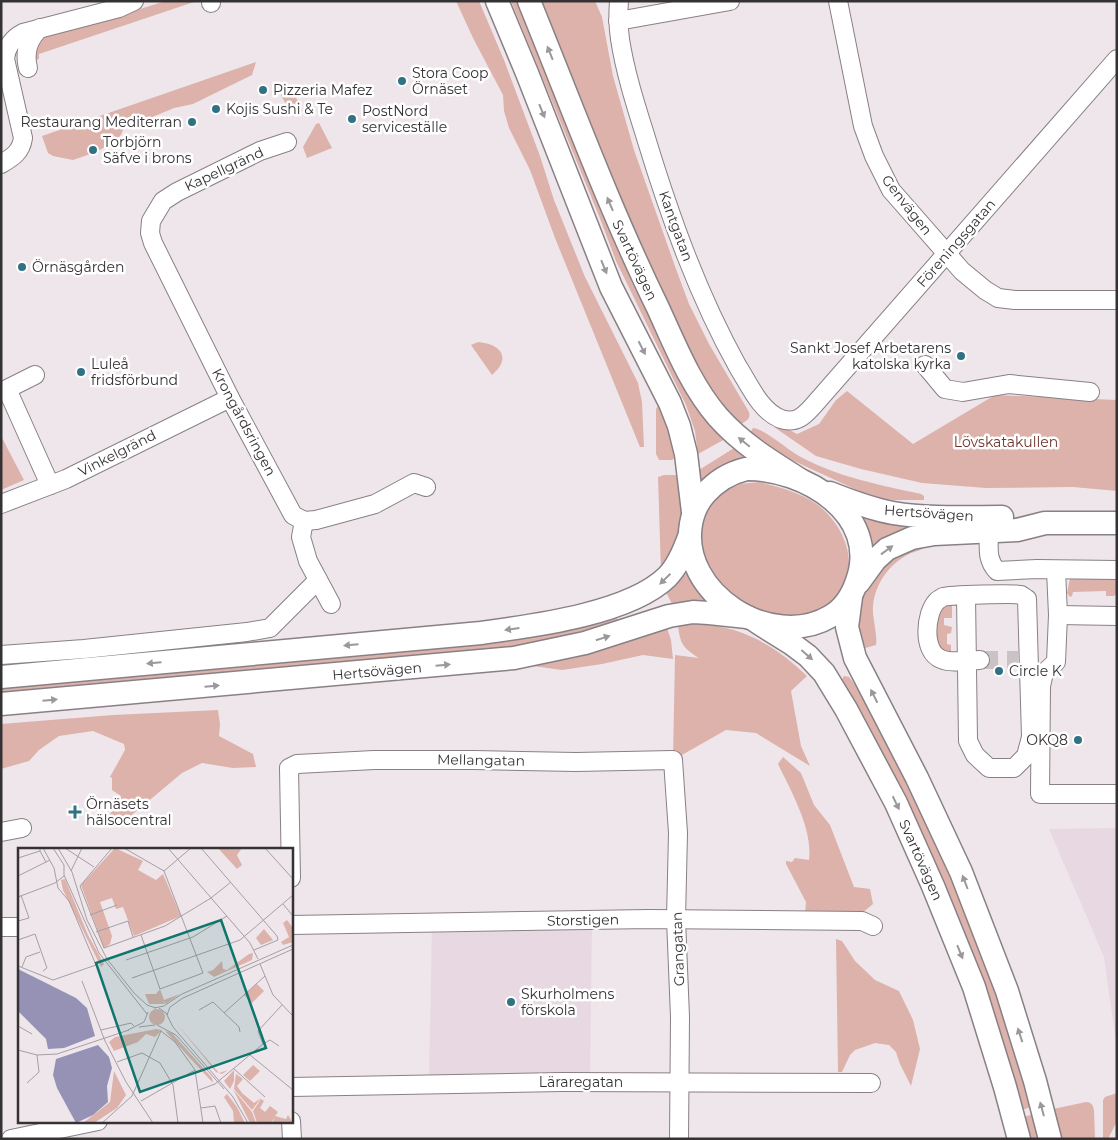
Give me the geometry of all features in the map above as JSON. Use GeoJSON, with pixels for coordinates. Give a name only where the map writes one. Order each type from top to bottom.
{"type":"FeatureCollection","features":[{"type":"Feature","properties":{"kind":"main road"},"geometry":{"type":"LineString","coordinates":[[497,1],[611,287],[670,403],[679,426],[686,454],[693,512],[689,537],[692,555],[704,580],[721,599],[752,620],[783,627],[813,624],[834,614],[853,592]]}},
{"type":"Feature","properties":{"kind":"main road","name":"Svartövägen"},"geometry":{"type":"LineString","coordinates":[[528,1],[628,247],[678,352],[700,391],[717,415],[738,436],[758,453],[808,484]]}},
{"type":"Feature","properties":{"kind":"main road"},"geometry":{"type":"LineString","coordinates":[[693,512],[712,486],[738,471],[746,469],[770,470],[808,484],[827,495],[848,515],[858,533],[863,562],[853,592],[847,627],[855,658],[917,778],[962,872],[1007,991],[1035,1081],[1050,1138]]}},
{"type":"Feature","properties":{"kind":"main road","name":"Hertsövägen"},"geometry":{"type":"LineString","coordinates":[[808,484],[850,501],[895,513],[934,516],[1018,517],[1045,523],[1117,523]]}},
{"type":"Feature","properties":{"kind":"main road","name":"Hertsövägen"},"geometry":{"type":"LineString","coordinates":[[853,592],[875,560],[898,543],[934,534],[1017,530],[1045,523]]}},
{"type":"Feature","properties":{"kind":"main road","name":"Hertsövägen"},"geometry":{"type":"LineString","coordinates":[[1,678],[481,633],[571,618],[633,600],[657,586],[673,570],[681,557],[689,537]]}},
{"type":"Feature","properties":{"kind":"main road","name":"Hertsövägen"},"geometry":{"type":"LineString","coordinates":[[1,704],[514,658],[585,643],[669,616],[693,612],[709,612],[752,620]]}},
{"type":"Feature","properties":{"kind":"main road","name":"Svartövägen"},"geometry":{"type":"LineString","coordinates":[[752,620],[792,644],[808,656],[824,673],[846,709],[896,803],[933,886],[974,987],[1005,1087],[1018,1139]]}},
{"type":"Feature","properties":{"kind":"street"},"geometry":{"type":"LineString","coordinates":[[1,164],[15,157],[22,146],[23,138],[5,59],[5,43],[23,33],[119,8],[134,1]]}},
{"type":"Feature","properties":{"kind":"street","name":"Kantgatan"},"geometry":{"type":"LineString","coordinates":[[619,1],[618,21],[624,58],[655,168],[705,303],[723,340],[758,399],[775,416],[791,420]]}},
{"type":"Feature","properties":{"kind":"street"},"geometry":{"type":"LineString","coordinates":[[618,21],[730,1]]}},
{"type":"Feature","properties":{"kind":"street","name":"Genvägen"},"geometry":{"type":"LineString","coordinates":[[838,1],[858,106],[874,156],[891,190],[962,271],[998,298],[1015,300],[1117,300]]}},
{"type":"Feature","properties":{"kind":"street"},"geometry":{"type":"LineString","coordinates":[[28,68],[26,60],[30,40],[40,28]]}},
{"type":"Feature","properties":{"kind":"street","name":"Föreningsgatan"},"geometry":{"type":"LineString","coordinates":[[791,420],[802,418],[1117,59]]}},
{"type":"Feature","properties":{"kind":"street","name":"Kapellgränd"},"geometry":{"type":"LineString","coordinates":[[163,200],[260,151],[287,142]]}},
{"type":"Feature","properties":{"kind":"street","name":"Krongårdsringen"},"geometry":{"type":"LineString","coordinates":[[163,200],[151,221],[150,234],[153,243],[230,398],[290,510],[297,518],[304,521]]}},
{"type":"Feature","properties":{"kind":"street"},"geometry":{"type":"LineString","coordinates":[[925,365],[945,389],[963,392],[1009,384],[1090,392]]}},
{"type":"Feature","properties":{"kind":"street"},"geometry":{"type":"LineString","coordinates":[[35,375],[7,389],[50,485]]}},
{"type":"Feature","properties":{"kind":"street","name":"Vinkelgränd"},"geometry":{"type":"LineString","coordinates":[[1,504],[82,471],[230,398]]}},
{"type":"Feature","properties":{"kind":"street"},"geometry":{"type":"LineString","coordinates":[[331,604],[308,561],[302,537],[304,521],[316,520],[375,504],[414,484],[426,487]]}},
{"type":"Feature","properties":{"kind":"street","name":"Hertsövägen"},"geometry":{"type":"LineString","coordinates":[[989,532],[988,558],[991,565],[997,571],[998,594]]}},
{"type":"Feature","properties":{"kind":"street"},"geometry":{"type":"LineString","coordinates":[[1056,570],[1058,616],[1056,662],[1044,673],[1041,686],[1040,794],[1117,794]]}},
{"type":"Feature","properties":{"kind":"street"},"geometry":{"type":"LineString","coordinates":[[997,571],[1117,570]]}},
{"type":"Feature","properties":{"kind":"street"},"geometry":{"type":"LineString","coordinates":[[1,655],[84,649],[270,628],[318,580]]}},
{"type":"Feature","properties":{"kind":"street"},"geometry":{"type":"LineString","coordinates":[[966,596],[973,660],[968,741],[975,756],[989,768],[1014,768],[1026,756],[1031,737],[1024,660],[1027,599],[1020,595],[998,594],[943,597],[936,601],[928,622],[928,632],[929,643],[937,658],[947,661],[973,660]]}},
{"type":"Feature","properties":{"kind":"street"},"geometry":{"type":"LineString","coordinates":[[1058,616],[1117,616]]}},
{"type":"Feature","properties":{"kind":"street","name":"Mellangatan"},"geometry":{"type":"LineString","coordinates":[[291,848],[290,768],[298,764],[374,760],[576,762],[674,760]]}},
{"type":"Feature","properties":{"kind":"street","name":"Grangatan"},"geometry":{"type":"LineString","coordinates":[[674,760],[678,833],[676,919],[680,1083],[679,1139]]}},
{"type":"Feature","properties":{"kind":"street"},"geometry":{"type":"LineString","coordinates":[[1,832],[22,828]]}},
{"type":"Feature","properties":{"kind":"street","name":"Storstigen"},"geometry":{"type":"LineString","coordinates":[[292,925],[676,919],[862,921],[874,926]]}},
{"type":"Feature","properties":{"kind":"street"},"geometry":{"type":"LineString","coordinates":[[1,927],[18,927]]}},
{"type":"Feature","properties":{"kind":"street","name":"Läraregatan"},"geometry":{"type":"LineString","coordinates":[[292,1087],[523,1082],[872,1083]]}},
{"type":"Feature","properties":{"kind":"street"},"geometry":{"type":"LineString","coordinates":[[11,1139],[93,1122]]}},
{"type":"Feature","properties":{"kind":"street"},"geometry":{"type":"LineString","coordinates":[[291,1122],[292,1139]]}},
{"type":"Feature","properties":{"kind":"shaded area"},"geometry":{"type":"Polygon","coordinates":[[[1117,828],[1117,1035],[1115,1035],[1104,957],[1049,829],[1117,828]]]}},
{"type":"Feature","properties":{"kind":"shaded area","name":"Skurholmens förskola"},"geometry":{"type":"Polygon","coordinates":[[[592,920],[590,1081],[429,1083],[432,923],[592,920]]]}},
{"type":"Feature","properties":{"kind":"green space"},"geometry":{"type":"Polygon","coordinates":[[[166,1],[197,1],[39,54],[39,59],[31,61],[32,49],[44,34],[120,15],[166,1]]]}},
{"type":"Feature","properties":{"kind":"green space"},"geometry":{"type":"Polygon","coordinates":[[[456,1],[479,1],[504,60],[540,156],[554,200],[585,277],[638,383],[642,402],[644,447],[640,447],[555,238],[530,170],[509,128],[504,111],[503,95],[456,1]]]}},
{"type":"Feature","properties":{"kind":"green space"},"geometry":{"type":"Polygon","coordinates":[[[511,1],[517,1],[633,285],[693,399],[727,438],[698,454],[695,431],[686,405],[616,261],[511,1]]]}},
{"type":"Feature","properties":{"kind":"green space"},"geometry":{"type":"Polygon","coordinates":[[[541,1],[595,1],[602,17],[613,76],[634,150],[689,304],[709,344],[749,412],[749,418],[741,424],[712,391],[686,348],[675,325],[620,196],[541,1]]]}},
{"type":"Feature","properties":{"kind":"green space"},"geometry":{"type":"Polygon","coordinates":[[[256,62],[252,75],[193,104],[174,108],[150,118],[130,122],[123,130],[119,139],[96,152],[73,160],[53,156],[48,153],[42,136],[256,62]]]}},
{"type":"Feature","properties":{"kind":"green space"},"geometry":{"type":"Polygon","coordinates":[[[289,84],[303,111],[293,117],[281,95],[289,84]]]}},
{"type":"Feature","properties":{"kind":"green space"},"geometry":{"type":"Polygon","coordinates":[[[319,123],[332,148],[307,158],[303,147],[316,124],[319,123]]]}},
{"type":"Feature","properties":{"kind":"green space"},"geometry":{"type":"Polygon","coordinates":[[[478,342],[493,346],[501,353],[501,363],[492,375],[471,345],[478,342]]]}},
{"type":"Feature","properties":{"kind":"green space","name":"Lövskatakullen"},"geometry":{"type":"Polygon","coordinates":[[[847,391],[913,444],[995,395],[1117,400],[1117,491],[1073,487],[986,488],[922,483],[816,456],[774,427],[780,425],[797,434],[819,424],[836,400],[847,391]]]}},
{"type":"Feature","properties":{"kind":"green space"},"geometry":{"type":"Polygon","coordinates":[[[658,406],[671,437],[675,458],[672,460],[659,460],[656,454],[656,409],[658,406]]]}},
{"type":"Feature","properties":{"kind":"green space"},"geometry":{"type":"Polygon","coordinates":[[[753,428],[763,432],[794,453],[828,470],[859,480],[921,494],[924,496],[924,500],[893,500],[872,497],[770,450],[749,434],[753,428]]]}},
{"type":"Feature","properties":{"kind":"green space"},"geometry":{"type":"Polygon","coordinates":[[[1,436],[24,480],[1,490],[1,436]]]}},
{"type":"Feature","properties":{"kind":"green space"},"geometry":{"type":"Polygon","coordinates":[[[734,448],[748,460],[699,485],[699,470],[734,448]]]}},
{"type":"Feature","properties":{"kind":"green space"},"geometry":{"type":"Polygon","coordinates":[[[680,475],[682,526],[678,548],[661,572],[658,477],[680,475]]]}},
{"type":"Feature","properties":{"kind":"green space"},"geometry":{"type":"Polygon","coordinates":[[[759,482],[794,492],[818,505],[834,521],[846,545],[849,570],[846,582],[839,594],[829,604],[810,616],[803,618],[780,617],[748,606],[719,584],[702,555],[702,523],[711,504],[734,486],[759,482]]]}},
{"type":"Feature","properties":{"kind":"green space"},"geometry":{"type":"Polygon","coordinates":[[[863,518],[890,523],[925,524],[872,550],[863,518]]]}},
{"type":"Feature","properties":{"kind":"green space"},"geometry":{"type":"Polygon","coordinates":[[[926,546],[895,563],[884,576],[874,598],[873,606],[876,645],[862,649],[858,632],[860,602],[877,568],[894,552],[926,546]]]}},
{"type":"Feature","properties":{"kind":"green space"},"geometry":{"type":"Polygon","coordinates":[[[687,573],[696,588],[710,601],[672,604],[666,592],[687,573]]]}},
{"type":"Feature","properties":{"kind":"green space"},"geometry":{"type":"Polygon","coordinates":[[[1070,578],[1117,579],[1117,594],[1106,596],[1106,591],[1073,592],[1070,597],[1067,593],[1070,578]]]}},
{"type":"Feature","properties":{"kind":"green space"},"geometry":{"type":"Polygon","coordinates":[[[952,603],[952,618],[944,618],[944,625],[952,627],[951,633],[947,634],[947,644],[951,645],[951,653],[942,654],[932,632],[941,605],[952,603]]]}},
{"type":"Feature","properties":{"kind":"green space"},"geometry":{"type":"Polygon","coordinates":[[[616,617],[618,621],[613,625],[527,646],[1,693],[1,685],[437,648],[517,639],[575,629],[616,617]]]}},
{"type":"Feature","properties":{"kind":"green space"},"geometry":{"type":"Polygon","coordinates":[[[694,624],[733,630],[756,639],[788,659],[807,676],[791,691],[801,746],[810,766],[756,733],[726,730],[673,760],[675,655],[699,658],[683,645],[678,625],[694,624]]]}},
{"type":"Feature","properties":{"kind":"green space"},"geometry":{"type":"Polygon","coordinates":[[[667,628],[671,640],[673,659],[643,655],[562,670],[533,666],[667,628]]]}},
{"type":"Feature","properties":{"kind":"green space"},"geometry":{"type":"Polygon","coordinates":[[[844,676],[849,677],[861,694],[938,849],[989,976],[1031,1107],[1022,1110],[902,794],[858,706],[841,681],[844,676]]]}},
{"type":"Feature","properties":{"kind":"green space"},"geometry":{"type":"Polygon","coordinates":[[[218,710],[219,736],[253,754],[256,767],[233,768],[202,763],[182,773],[127,819],[109,816],[121,796],[112,790],[112,778],[110,777],[125,750],[124,744],[93,731],[59,736],[39,750],[29,761],[1,769],[1,724],[113,715],[218,710]]]}},
{"type":"Feature","properties":{"kind":"green space"},"geometry":{"type":"Polygon","coordinates":[[[783,757],[801,773],[814,805],[830,825],[854,887],[870,889],[873,904],[862,913],[805,913],[806,902],[786,861],[792,862],[795,858],[809,860],[808,836],[795,798],[778,764],[783,757]]]}},
{"type":"Feature","properties":{"kind":"green space"},"geometry":{"type":"Polygon","coordinates":[[[836,939],[842,941],[855,961],[875,980],[899,991],[913,1020],[920,1049],[911,1086],[896,1052],[889,1045],[875,1043],[855,1050],[850,1055],[842,1072],[838,1072],[836,939]]]}},
{"type":"Feature","properties":{"kind":"green space"},"geometry":{"type":"Polygon","coordinates":[[[1117,1093],[1117,1121],[1108,1139],[1103,1139],[1103,1100],[1105,1097],[1117,1093]]]}},
{"type":"Feature","properties":{"kind":"green space"},"geometry":{"type":"Polygon","coordinates":[[[1086,1102],[1090,1103],[1094,1108],[1095,1139],[1060,1139],[1053,1109],[1086,1102]]]}},
{"type":"Feature","properties":{"kind":"green space"},"geometry":{"type":"Polygon","coordinates":[[[1033,1114],[1039,1139],[1029,1139],[1024,1117],[1033,1114]]]}},
{"type":"Feature","properties":{"kind":"tunnel"},"geometry":{"type":"LineString","coordinates":[[980,660],[1018,660]]}},
{"type":"Feature","properties":{"kind":"place","name":"Stora Coop Örnäset"},"geometry":{"type":"Point","coordinates":[402,81]}},
{"type":"Feature","properties":{"kind":"place","name":"Pizzeria Mafez"},"geometry":{"type":"Point","coordinates":[263,90]}},
{"type":"Feature","properties":{"kind":"place","name":"Kojis Sushi & Te"},"geometry":{"type":"Point","coordinates":[216,109]}},
{"type":"Feature","properties":{"kind":"place","name":"PostNord serviceställe"},"geometry":{"type":"Point","coordinates":[352,119]}},
{"type":"Feature","properties":{"kind":"place","name":"Restaurang Mediterran"},"geometry":{"type":"Point","coordinates":[192,122]}},
{"type":"Feature","properties":{"kind":"place","name":"Torbjörn Säfve i brons"},"geometry":{"type":"Point","coordinates":[93,150]}},
{"type":"Feature","properties":{"kind":"place","name":"Örnäsgården"},"geometry":{"type":"Point","coordinates":[22,267]}},
{"type":"Feature","properties":{"kind":"place","name":"Sankt Josef Arbetarens katolska kyrka"},"geometry":{"type":"Point","coordinates":[961,356]}},
{"type":"Feature","properties":{"kind":"place","name":"Luleå fridsförbund"},"geometry":{"type":"Point","coordinates":[81,372]}},
{"type":"Feature","properties":{"kind":"place","name":"Circle K"},"geometry":{"type":"Point","coordinates":[999,671]}},
{"type":"Feature","properties":{"kind":"place","name":"OKQ8"},"geometry":{"type":"Point","coordinates":[1078,740]}},
{"type":"Feature","properties":{"kind":"place","name":"Örnäsets hälsocentral"},"geometry":{"type":"Point","coordinates":[75,812]}},
{"type":"Feature","properties":{"kind":"place","name":"Skurholmens förskola"},"geometry":{"type":"Point","coordinates":[511,1002]}}]}
